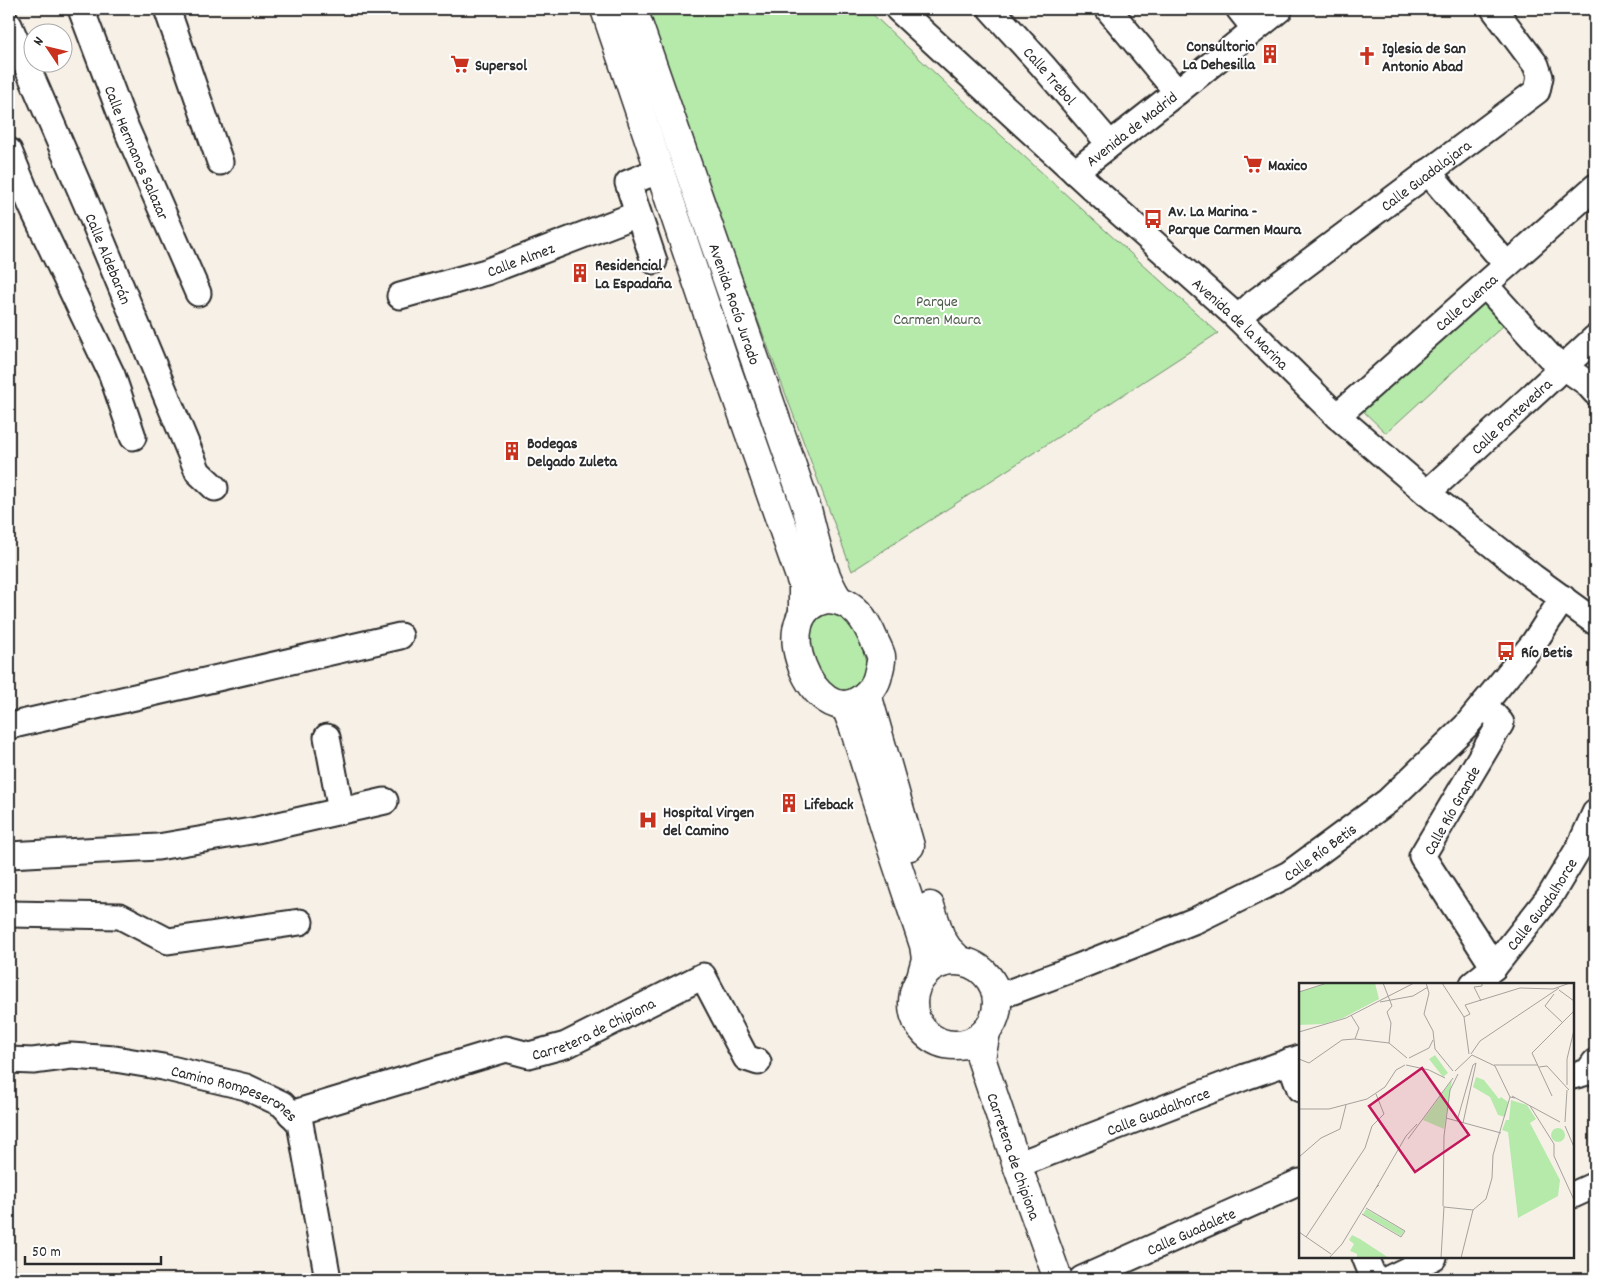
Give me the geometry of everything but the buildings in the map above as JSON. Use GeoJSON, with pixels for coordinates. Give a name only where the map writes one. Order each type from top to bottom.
{"type":"FeatureCollection","features":[{"type":"Feature","properties":{"kind":"main road","name":"Avenida Rocío Jurado"},"geometry":{"type":"LineString","coordinates":[[605,9],[725,364],[803,585],[803,613]]}},
{"type":"Feature","properties":{"kind":"main road","name":"Avenida Rocío Jurado"},"geometry":{"type":"LineString","coordinates":[[633,9],[807,509],[824,570],[838,600]]}},
{"type":"Feature","properties":{"kind":"main road"},"geometry":{"type":"LineString","coordinates":[[820,600],[838,600],[857,610],[870,629],[881,656],[877,682],[856,700],[830,702],[818,693],[809,682],[796,644],[797,632],[803,613],[820,600]]}},
{"type":"Feature","properties":{"kind":"main road"},"geometry":{"type":"LineString","coordinates":[[856,700],[907,837],[941,938],[948,949],[960,961]]}},
{"type":"Feature","properties":{"kind":"main road"},"geometry":{"type":"LineString","coordinates":[[856,700],[857,737],[924,945],[926,959],[913,996],[914,1016],[925,1034],[943,1044],[966,1044],[986,1032],[993,1021],[997,997],[994,987],[984,973],[971,963],[949,961],[938,964],[921,977]]}},
{"type":"Feature","properties":{"kind":"main road","name":"Carretera de Chipiona"},"geometry":{"type":"LineString","coordinates":[[986,1032],[981,1058],[1016,1165],[1058,1279]]}},
{"type":"Feature","properties":{"kind":"main road","name":"Carretera de Chipiona"},"geometry":{"type":"LineString","coordinates":[[943,1044],[959,1056],[966,1067],[1040,1279]]}},
{"type":"Feature","properties":{"kind":"street","name":"Calle Hermanos Salazar"},"geometry":{"type":"LineString","coordinates":[[81,9],[126,128],[198,293]]}},
{"type":"Feature","properties":{"kind":"street"},"geometry":{"type":"LineString","coordinates":[[167,9],[220,162]]}},
{"type":"Feature","properties":{"kind":"street","name":"Avenida de la Marina"},"geometry":{"type":"LineString","coordinates":[[898,9],[1074,172],[1238,318],[1337,416],[1427,493],[1533,577],[1595,622]]}},
{"type":"Feature","properties":{"kind":"street","name":"Calle Trebol"},"geometry":{"type":"LineString","coordinates":[[991,9],[1109,143]]}},
{"type":"Feature","properties":{"kind":"street"},"geometry":{"type":"LineString","coordinates":[[1108,9],[1177,92]]}},
{"type":"Feature","properties":{"kind":"street"},"geometry":{"type":"LineString","coordinates":[[1239,9],[1255,29]]}},
{"type":"Feature","properties":{"kind":"street","name":"Avenida de Madrid"},"geometry":{"type":"LineString","coordinates":[[1074,172],[1280,9]]}},
{"type":"Feature","properties":{"kind":"street","name":"Calle Guadalajara"},"geometry":{"type":"LineString","coordinates":[[1238,318],[1254,303],[1537,91],[1540,76],[1536,65],[1494,9]]}},
{"type":"Feature","properties":{"kind":"street","name":"Calle Aldebarán"},"geometry":{"type":"LineString","coordinates":[[9,25],[198,472],[215,488]]}},
{"type":"Feature","properties":{"kind":"street"},"geometry":{"type":"LineString","coordinates":[[9,151],[32,207],[112,375],[132,437]]}},
{"type":"Feature","properties":{"kind":"street"},"geometry":{"type":"LineString","coordinates":[[654,261],[628,183],[660,170]]}},
{"type":"Feature","properties":{"kind":"street"},"geometry":{"type":"LineString","coordinates":[[1428,172],[1507,265]]}},
{"type":"Feature","properties":{"kind":"street","name":"Calle Cuenca"},"geometry":{"type":"LineString","coordinates":[[1337,416],[1595,187]]}},
{"type":"Feature","properties":{"kind":"street","name":"Calle Almez"},"geometry":{"type":"LineString","coordinates":[[400,296],[486,272],[638,214]]}},
{"type":"Feature","properties":{"kind":"street"},"geometry":{"type":"LineString","coordinates":[[1485,285],[1550,357],[1587,383],[1595,392]]}},
{"type":"Feature","properties":{"kind":"street","name":"Calle Pontevedra"},"geometry":{"type":"LineString","coordinates":[[1427,493],[1595,338]]}},
{"type":"Feature","properties":{"kind":"street","name":"Calle Río Betis"},"geometry":{"type":"LineString","coordinates":[[997,997],[1196,920],[1289,874],[1388,801],[1466,726],[1533,644],[1563,598]]}},
{"type":"Feature","properties":{"kind":"street"},"geometry":{"type":"LineString","coordinates":[[9,726],[400,636]]}},
{"type":"Feature","properties":{"kind":"street","name":"Calle Río Grande"},"geometry":{"type":"LineString","coordinates":[[1484,704],[1501,722],[1422,856],[1494,967]]}},
{"type":"Feature","properties":{"kind":"street"},"geometry":{"type":"LineString","coordinates":[[327,738],[341,811]]}},
{"type":"Feature","properties":{"kind":"street"},"geometry":{"type":"LineString","coordinates":[[9,855],[158,847],[257,830],[385,801]]}},
{"type":"Feature","properties":{"kind":"street","name":"Calle Guadalhorce"},"geometry":{"type":"LineString","coordinates":[[1474,983],[1494,967],[1550,896],[1580,846],[1595,813]]}},
{"type":"Feature","properties":{"kind":"street"},"geometry":{"type":"LineString","coordinates":[[9,914],[120,916],[168,941],[300,922]]}},
{"type":"Feature","properties":{"kind":"street","name":"Carretera de Chipiona"},"geometry":{"type":"LineString","coordinates":[[291,1114],[506,1049],[529,1055],[566,1045],[703,976],[746,1058],[758,1062]]}},
{"type":"Feature","properties":{"kind":"street","name":"Camino Rompeserones"},"geometry":{"type":"LineString","coordinates":[[9,1060],[33,1060],[71,1056],[115,1059],[163,1067],[246,1087],[282,1104],[300,1123],[328,1279]]}},
{"type":"Feature","properties":{"kind":"street"},"geometry":{"type":"LineString","coordinates":[[1295,1060],[1299,1083]]}},
{"type":"Feature","properties":{"kind":"street","name":"Calle Guadalhorce"},"geometry":{"type":"LineString","coordinates":[[1016,1165],[1245,1076],[1295,1060]]}},
{"type":"Feature","properties":{"kind":"street","name":"Calle Guadalete"},"geometry":{"type":"LineString","coordinates":[[1082,1279],[1299,1182]]}},
{"type":"Feature","properties":{"kind":"street"},"geometry":{"type":"LineString","coordinates":[[1574,1195],[1595,1186]]}},
{"type":"Feature","properties":{"kind":"street"},"geometry":{"type":"LineString","coordinates":[[1365,1258],[1374,1279]]}},
{"type":"Feature","properties":{"kind":"street"},"geometry":{"type":"LineString","coordinates":[[1388,1279],[1432,1258]]}},
{"type":"Feature","properties":{"kind":"green space","name":"Parque Carmen Maura"},"geometry":{"type":"Polygon","coordinates":[[[642,9],[867,9],[993,128],[1218,333],[852,571],[642,9]]]}},
{"type":"Feature","properties":{"kind":"green space"},"geometry":{"type":"Polygon","coordinates":[[[1482,296],[1505,324],[1386,433],[1359,407],[1482,296]]]}},
{"type":"Feature","properties":{"kind":"green space"},"geometry":{"type":"Polygon","coordinates":[[[831,612],[843,615],[855,624],[867,666],[860,687],[838,693],[821,680],[807,638],[808,628],[821,615],[831,612]]]}},
{"type":"Feature","properties":{"kind":"place","name":"Consultorio La Dehesilla"},"geometry":{"type":"Point","coordinates":[1270,54]}},
{"type":"Feature","properties":{"kind":"place","name":"Iglesia de San Antonio Abad"},"geometry":{"type":"Point","coordinates":[1367,56]}},
{"type":"Feature","properties":{"kind":"place","name":"Supersol"},"geometry":{"type":"Point","coordinates":[460,64]}},
{"type":"Feature","properties":{"kind":"place","name":"Maxico"},"geometry":{"type":"Point","coordinates":[1253,164]}},
{"type":"Feature","properties":{"kind":"place","name":"Av. La Marina - Parque Carmen Maura"},"geometry":{"type":"Point","coordinates":[1153,219]}},
{"type":"Feature","properties":{"kind":"place","name":"Residencial La Espadaña"},"geometry":{"type":"Point","coordinates":[580,273]}},
{"type":"Feature","properties":{"kind":"place","name":"Bodegas Delgado Zuleta"},"geometry":{"type":"Point","coordinates":[512,451]}},
{"type":"Feature","properties":{"kind":"place","name":"Río Betis"},"geometry":{"type":"Point","coordinates":[1506,651]}},
{"type":"Feature","properties":{"kind":"place","name":"Lifeback"},"geometry":{"type":"Point","coordinates":[789,803]}},
{"type":"Feature","properties":{"kind":"place","name":"Hospital Virgen del Camino"},"geometry":{"type":"Point","coordinates":[648,820]}}]}
